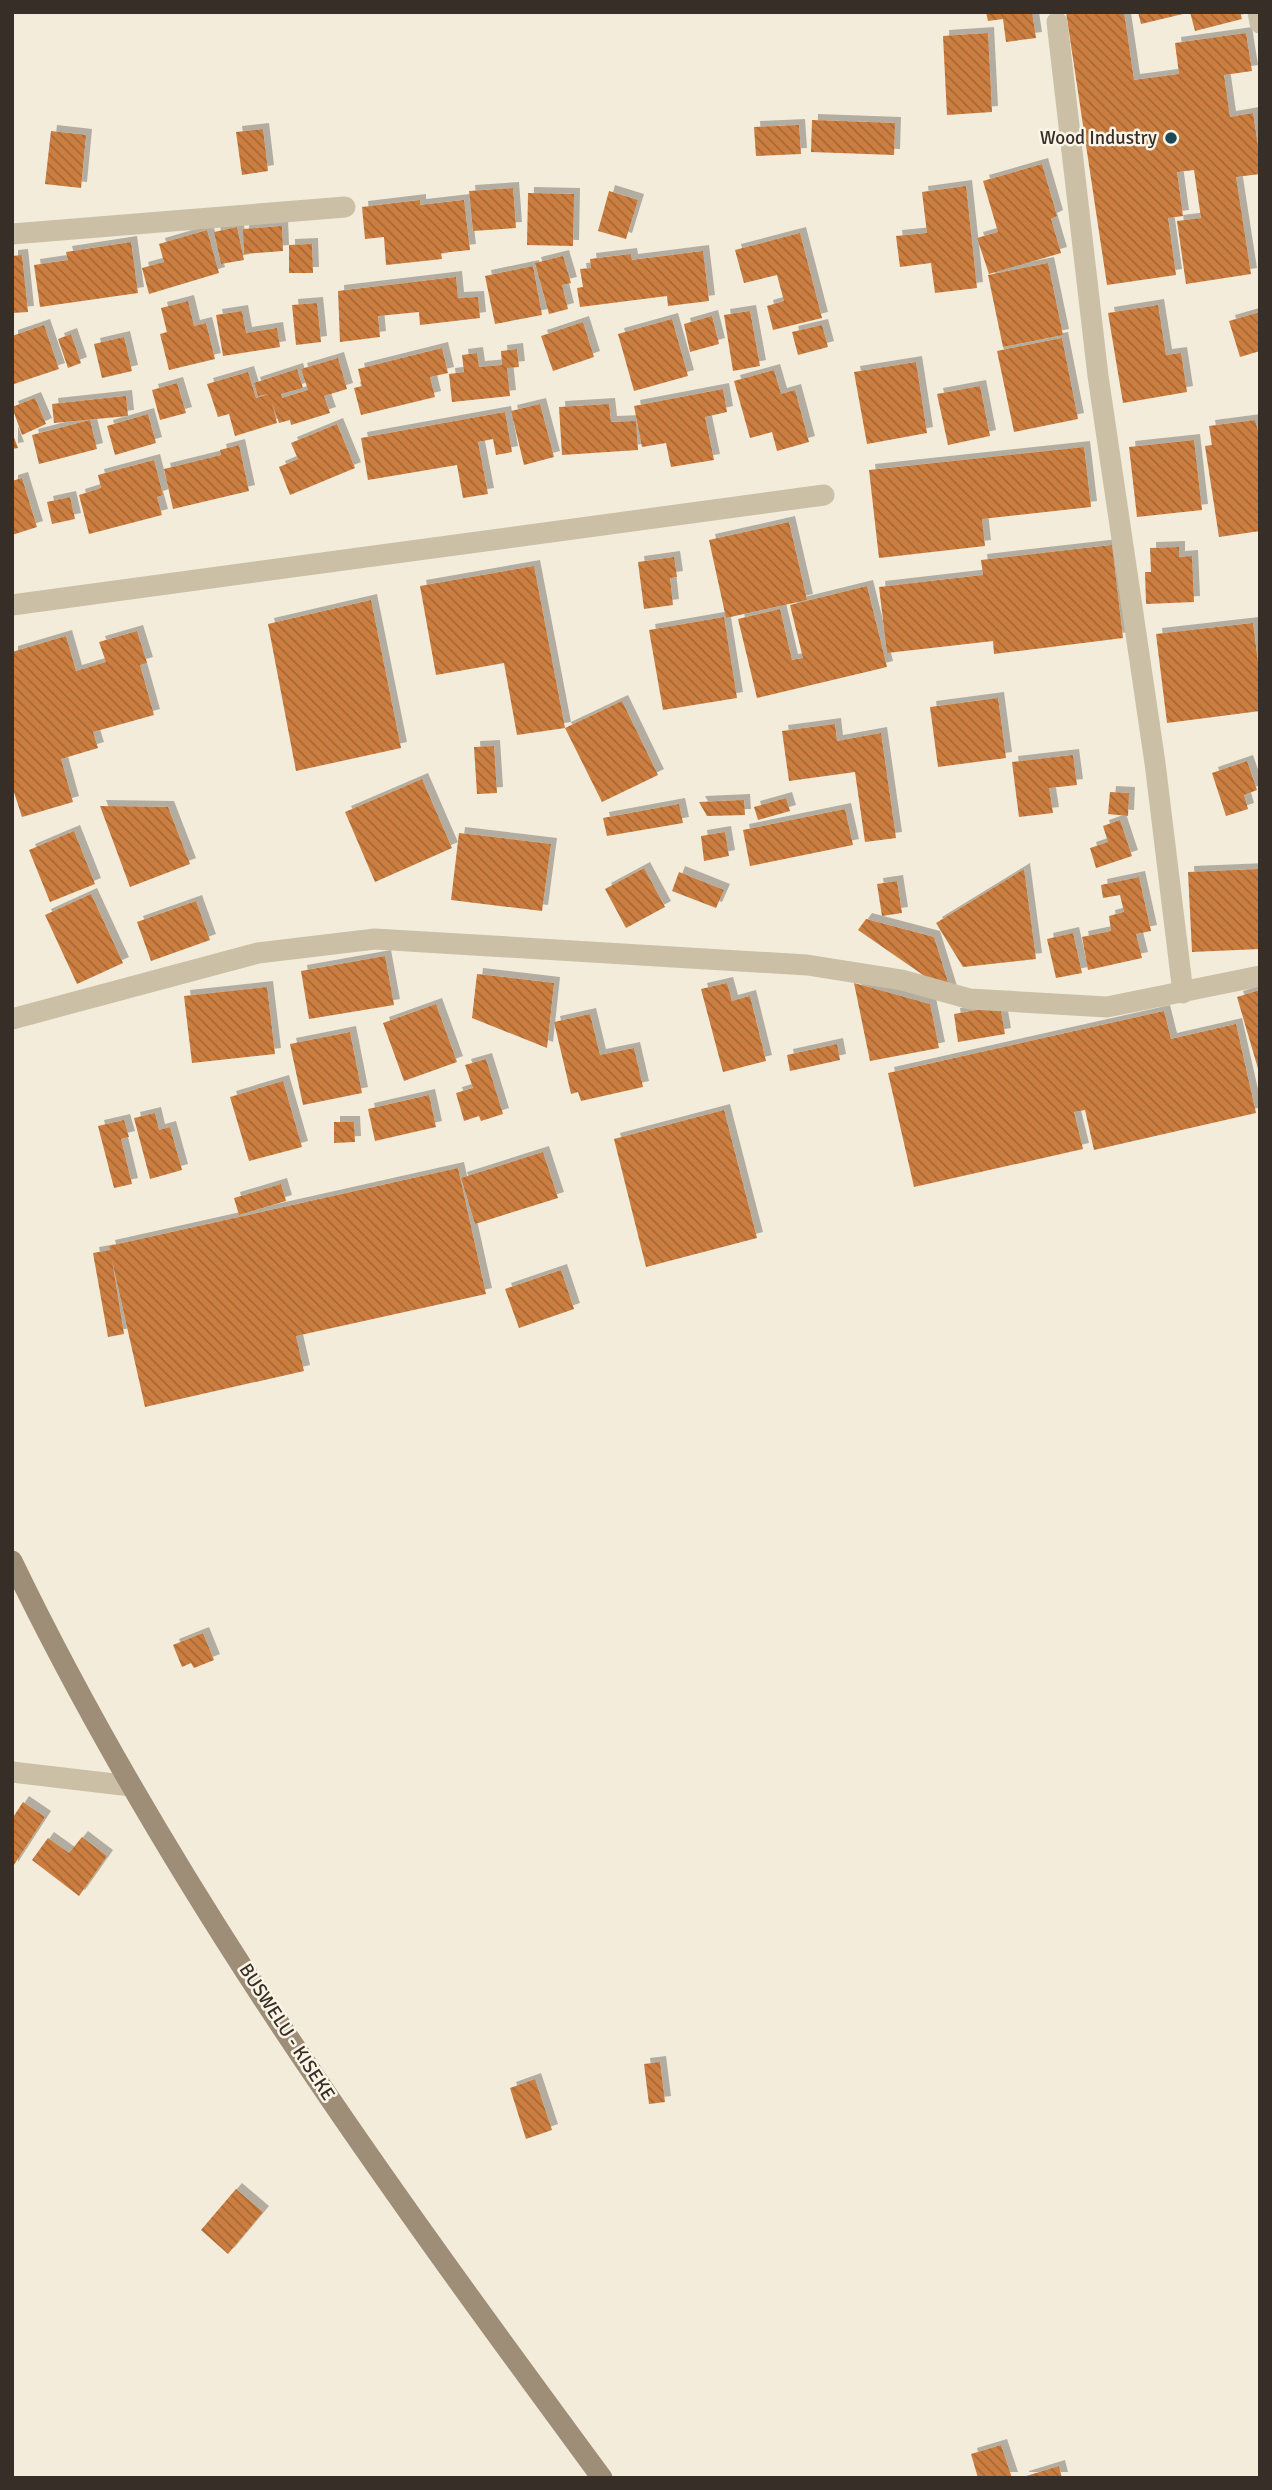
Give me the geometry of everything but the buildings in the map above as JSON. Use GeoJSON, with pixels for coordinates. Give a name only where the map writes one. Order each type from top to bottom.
{"type":"FeatureCollection","features":[{"type":"Feature","properties":{"kind":"main road","name":"BUSWELU - KISEKE"},"geometry":{"type":"LineString","coordinates":[[12,1561],[131,1786],[282,2027],[438,2255],[602,2478]]}},
{"type":"Feature","properties":{"kind":"street"},"geometry":{"type":"LineString","coordinates":[[1258,12],[1260,23]]}},
{"type":"Feature","properties":{"kind":"street"},"geometry":{"type":"LineString","coordinates":[[1058,22],[1098,376],[1155,763],[1183,993]]}},
{"type":"Feature","properties":{"kind":"street"},"geometry":{"type":"LineString","coordinates":[[12,234],[345,207]]}},
{"type":"Feature","properties":{"kind":"street"},"geometry":{"type":"LineString","coordinates":[[12,605],[824,495]]}},
{"type":"Feature","properties":{"kind":"street"},"geometry":{"type":"LineString","coordinates":[[12,1019],[258,953],[375,939],[807,965],[902,980],[970,999],[1108,1007],[1260,976]]}},
{"type":"Feature","properties":{"kind":"street"},"geometry":{"type":"LineString","coordinates":[[12,1772],[131,1786]]}},
{"type":"Feature","properties":{"kind":"place","name":"Wood Industry"},"geometry":{"type":"Point","coordinates":[1171,138]}}]}
